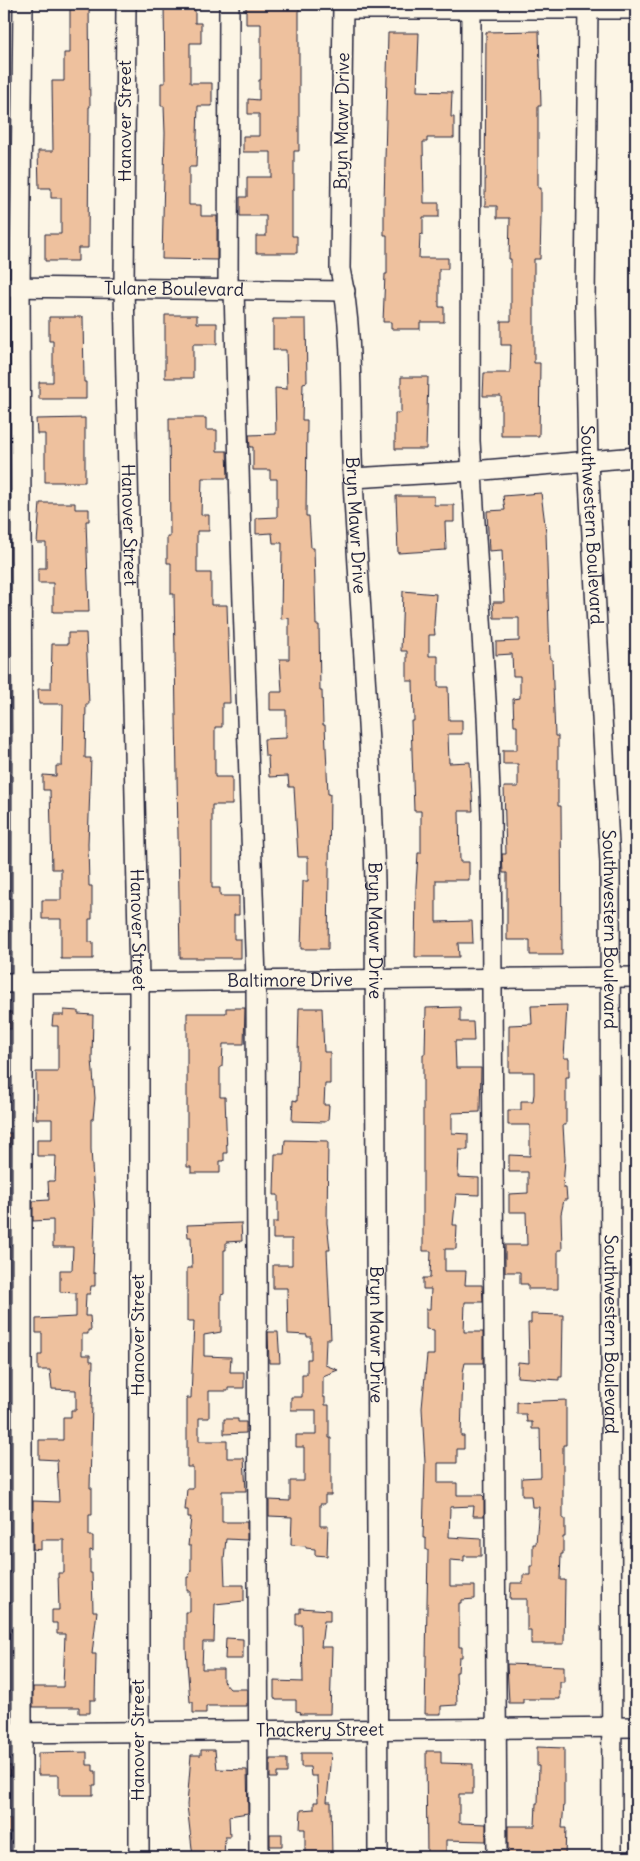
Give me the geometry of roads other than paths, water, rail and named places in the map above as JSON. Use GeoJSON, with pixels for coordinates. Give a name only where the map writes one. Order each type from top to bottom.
{"type":"FeatureCollection","features":[{"type":"Feature","properties":{"kind":"street"},"geometry":{"type":"LineString","coordinates":[[22,1857],[12,1733],[12,287],[23,4]]}},
{"type":"Feature","properties":{"kind":"street","name":"Hanover Street"},"geometry":{"type":"LineString","coordinates":[[126,4],[124,288],[139,982],[139,1857]]}},
{"type":"Feature","properties":{"kind":"street"},"geometry":{"type":"LineString","coordinates":[[229,4],[231,290],[256,979],[259,1857]]}},
{"type":"Feature","properties":{"kind":"street"},"geometry":{"type":"LineString","coordinates":[[343,6],[588,6],[636,9]]}},
{"type":"Feature","properties":{"kind":"street","name":"Bryn Mawr Drive"},"geometry":{"type":"LineString","coordinates":[[343,6],[340,270],[348,312],[353,478],[371,758],[375,883],[378,1857]]}},
{"type":"Feature","properties":{"kind":"street"},"geometry":{"type":"LineString","coordinates":[[470,6],[470,440],[487,716],[493,978],[497,1857]]}},
{"type":"Feature","properties":{"kind":"street","name":"Southwestern Boulevard"},"geometry":{"type":"LineString","coordinates":[[588,6],[585,303],[588,462],[610,854],[612,1857]]}},
{"type":"Feature","properties":{"kind":"street","name":"Tulane Boulevard"},"geometry":{"type":"LineString","coordinates":[[12,287],[345,290]]}},
{"type":"Feature","properties":{"kind":"street"},"geometry":{"type":"LineString","coordinates":[[353,478],[472,471],[636,457]]}},
{"type":"Feature","properties":{"kind":"street","name":"Baltimore Drive"},"geometry":{"type":"LineString","coordinates":[[12,983],[256,979],[636,977]]}},
{"type":"Feature","properties":{"kind":"street","name":"Thackery Street"},"geometry":{"type":"LineString","coordinates":[[12,1733],[636,1727]]}}]}
